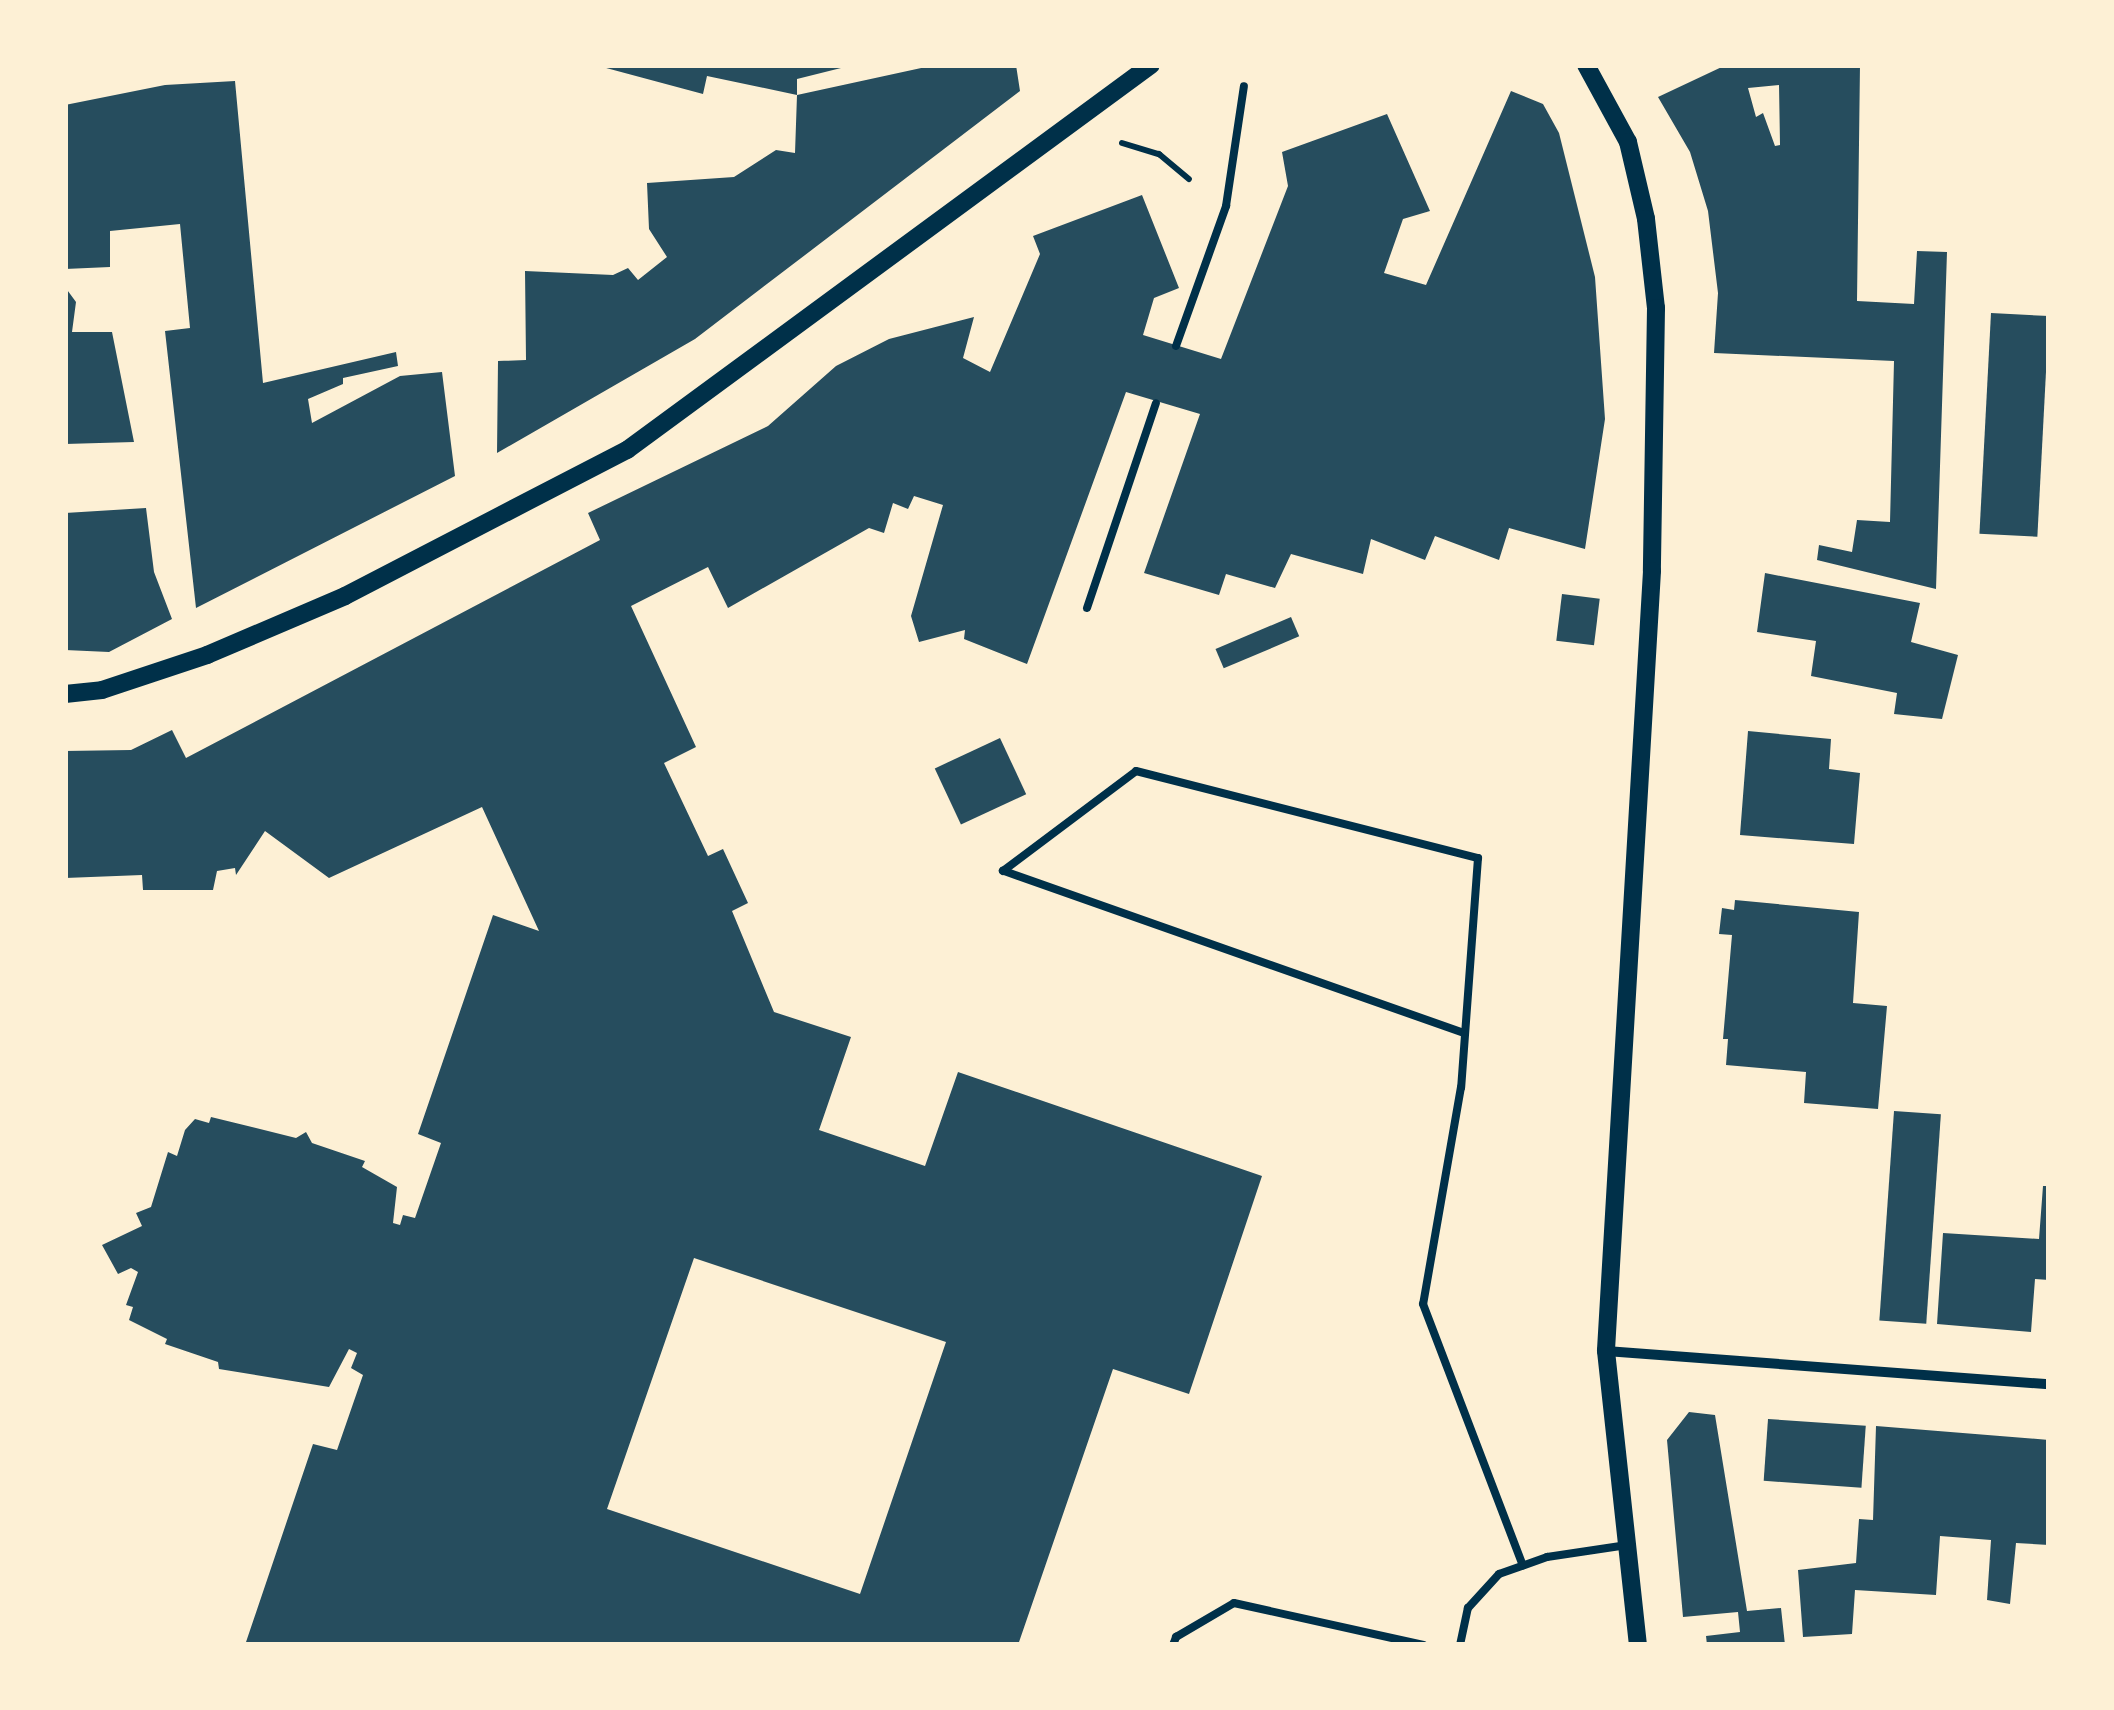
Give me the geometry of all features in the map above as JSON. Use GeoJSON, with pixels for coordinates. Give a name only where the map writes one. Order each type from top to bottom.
{"type":"FeatureCollection","features":[{"type":"Feature","properties":{"kind":"street"},"geometry":{"type":"LineString","coordinates":[[65,694],[102,690],[207,655],[345,596],[626,450],[1151,65]]}},
{"type":"Feature","properties":{"kind":"street"},"geometry":{"type":"LineString","coordinates":[[1586,65],[1628,142],[1646,219],[1656,308],[1652,571],[1606,1351],[1638,1645]]}},
{"type":"Feature","properties":{"kind":"street"},"geometry":{"type":"LineString","coordinates":[[1606,1351],[2049,1384]]}},
{"type":"Feature","properties":{"kind":"lane"},"geometry":{"type":"LineString","coordinates":[[1176,346],[1226,206],[1244,86]]}},
{"type":"Feature","properties":{"kind":"lane"},"geometry":{"type":"LineString","coordinates":[[1088,608],[1156,402]]}},
{"type":"Feature","properties":{"kind":"lane"},"geometry":{"type":"LineString","coordinates":[[1464,1033],[1002,871],[1136,771],[1478,858],[1462,1088],[1423,1304],[1522,1566]]}},
{"type":"Feature","properties":{"kind":"lane"},"geometry":{"type":"LineString","coordinates":[[1460,1645],[1468,1608],[1499,1574],[1627,1545]]}},
{"type":"Feature","properties":{"kind":"lane"},"geometry":{"type":"LineString","coordinates":[[1174,1645],[1176,1637],[1234,1604],[1424,1645]]}},
{"type":"Feature","properties":{"kind":"path"},"geometry":{"type":"LineString","coordinates":[[1121,143],[1159,154],[1175,169]]}},
{"type":"Feature","properties":{"kind":"building"},"geometry":{"type":"Polygon","coordinates":[[[595,65],[853,65],[797,79],[797,95],[707,76],[703,94],[595,65]]]}},
{"type":"Feature","properties":{"kind":"building"},"geometry":{"type":"Polygon","coordinates":[[[935,65],[1016,65],[1020,91],[695,339],[497,453],[498,361],[526,360],[525,271],[613,275],[628,268],[638,280],[667,257],[649,229],[647,183],[734,177],[776,150],[795,153],[797,95],[935,65]]]}},
{"type":"Feature","properties":{"kind":"building"},"geometry":{"type":"Polygon","coordinates":[[[1726,65],[1860,65],[1857,301],[1914,304],[1917,251],[1947,252],[1936,589],[1817,560],[1819,545],[1852,552],[1857,520],[1890,522],[1894,361],[1714,353],[1718,293],[1708,211],[1690,152],[1658,97],[1726,65]],[[1779,85],[1748,88],[1756,117],[1763,113],[1775,146],[1780,145],[1779,85]]]}},
{"type":"Feature","properties":{"kind":"building"},"geometry":{"type":"Polygon","coordinates":[[[235,81],[263,383],[396,352],[398,366],[343,378],[343,384],[308,399],[312,423],[400,376],[442,372],[455,476],[196,608],[165,331],[190,328],[180,224],[110,231],[110,267],[65,269],[65,105],[165,85],[235,81]]]}},
{"type":"Feature","properties":{"kind":"building"},"geometry":{"type":"Polygon","coordinates":[[[1511,91],[1543,104],[1559,133],[1595,277],[1605,419],[1585,549],[1509,528],[1499,560],[1435,536],[1425,560],[1371,539],[1363,574],[1291,554],[1275,588],[1226,574],[1219,595],[1144,573],[1200,414],[1126,392],[1027,664],[964,639],[965,630],[919,642],[911,616],[943,505],[914,496],[908,509],[893,503],[884,533],[869,528],[728,608],[708,567],[631,606],[696,747],[664,763],[708,856],[723,849],[748,903],[732,911],[774,1012],[851,1037],[819,1130],[925,1166],[958,1072],[1262,1176],[1189,1394],[1113,1369],[1018,1645],[245,1645],[313,1444],[337,1450],[363,1375],[351,1368],[357,1353],[349,1349],[329,1387],[219,1369],[218,1362],[165,1344],[167,1339],[129,1320],[133,1307],[126,1305],[138,1272],[131,1268],[118,1274],[102,1245],[142,1226],[136,1213],[151,1207],[168,1152],[177,1156],[185,1130],[195,1119],[209,1123],[211,1117],[296,1138],[306,1132],[312,1143],[365,1161],[362,1167],[397,1187],[393,1223],[400,1225],[403,1215],[415,1218],[441,1143],[418,1134],[493,915],[539,931],[482,807],[329,878],[265,831],[236,875],[235,868],[217,871],[213,890],[143,890],[142,875],[65,878],[65,751],[131,750],[172,730],[186,758],[600,540],[588,513],[768,426],[836,366],[889,339],[974,317],[963,358],[990,372],[1040,254],[1033,236],[1142,195],[1179,288],[1154,298],[1143,335],[1221,359],[1288,186],[1282,152],[1387,114],[1430,211],[1403,219],[1384,273],[1426,285],[1511,91]],[[694,1258],[607,1509],[860,1594],[946,1342],[694,1258]]]}},
{"type":"Feature","properties":{"kind":"building"},"geometry":{"type":"Polygon","coordinates":[[[65,287],[76,302],[72,332],[112,332],[134,442],[65,444],[65,287]]]}},
{"type":"Feature","properties":{"kind":"building"},"geometry":{"type":"Polygon","coordinates":[[[1991,313],[2049,316],[2037,537],[1979,534],[1991,313]]]}},
{"type":"Feature","properties":{"kind":"building"},"geometry":{"type":"Polygon","coordinates":[[[146,508],[154,572],[172,619],[109,652],[65,650],[65,513],[146,508]]]}},
{"type":"Feature","properties":{"kind":"building"},"geometry":{"type":"Polygon","coordinates":[[[1765,573],[1920,603],[1911,642],[1958,655],[1942,719],[1894,714],[1897,693],[1811,676],[1816,641],[1757,632],[1765,573]]]}},
{"type":"Feature","properties":{"kind":"building"},"geometry":{"type":"Polygon","coordinates":[[[1562,594],[1600,599],[1594,645],[1556,641],[1562,594]]]}},
{"type":"Feature","properties":{"kind":"building"},"geometry":{"type":"Polygon","coordinates":[[[1291,617],[1299,636],[1224,668],[1216,649],[1291,617]]]}},
{"type":"Feature","properties":{"kind":"building"},"geometry":{"type":"Polygon","coordinates":[[[1748,731],[1831,739],[1829,769],[1860,773],[1854,844],[1740,835],[1748,731]]]}},
{"type":"Feature","properties":{"kind":"building"},"geometry":{"type":"Polygon","coordinates":[[[1000,738],[1026,794],[961,825],[935,768],[1000,738]]]}},
{"type":"Feature","properties":{"kind":"building"},"geometry":{"type":"Polygon","coordinates":[[[1735,900],[1859,912],[1853,1003],[1887,1006],[1878,1109],[1804,1103],[1806,1072],[1726,1065],[1728,1039],[1723,1039],[1732,935],[1719,934],[1722,908],[1734,910],[1735,900]]]}},
{"type":"Feature","properties":{"kind":"building"},"geometry":{"type":"Polygon","coordinates":[[[1894,1111],[1941,1114],[1926,1324],[1879,1320],[1894,1111]]]}},
{"type":"Feature","properties":{"kind":"building"},"geometry":{"type":"Polygon","coordinates":[[[2043,1186],[2049,1186],[2049,1280],[2035,1279],[2031,1332],[1937,1324],[1943,1233],[2039,1239],[2043,1186]]]}},
{"type":"Feature","properties":{"kind":"building"},"geometry":{"type":"Polygon","coordinates":[[[1689,1412],[1715,1415],[1747,1611],[1781,1608],[1785,1645],[1707,1645],[1706,1636],[1740,1632],[1738,1612],[1683,1617],[1667,1440],[1689,1412]]]}},
{"type":"Feature","properties":{"kind":"building"},"geometry":{"type":"Polygon","coordinates":[[[1768,1419],[1866,1426],[1861,1488],[1764,1481],[1768,1419]]]}},
{"type":"Feature","properties":{"kind":"building"},"geometry":{"type":"Polygon","coordinates":[[[1876,1426],[2049,1440],[2049,1545],[2016,1543],[2010,1604],[1987,1600],[1991,1540],[1940,1536],[1936,1595],[1855,1590],[1852,1634],[1803,1637],[1798,1570],[1856,1563],[1859,1519],[1873,1520],[1876,1426]]]}}]}
